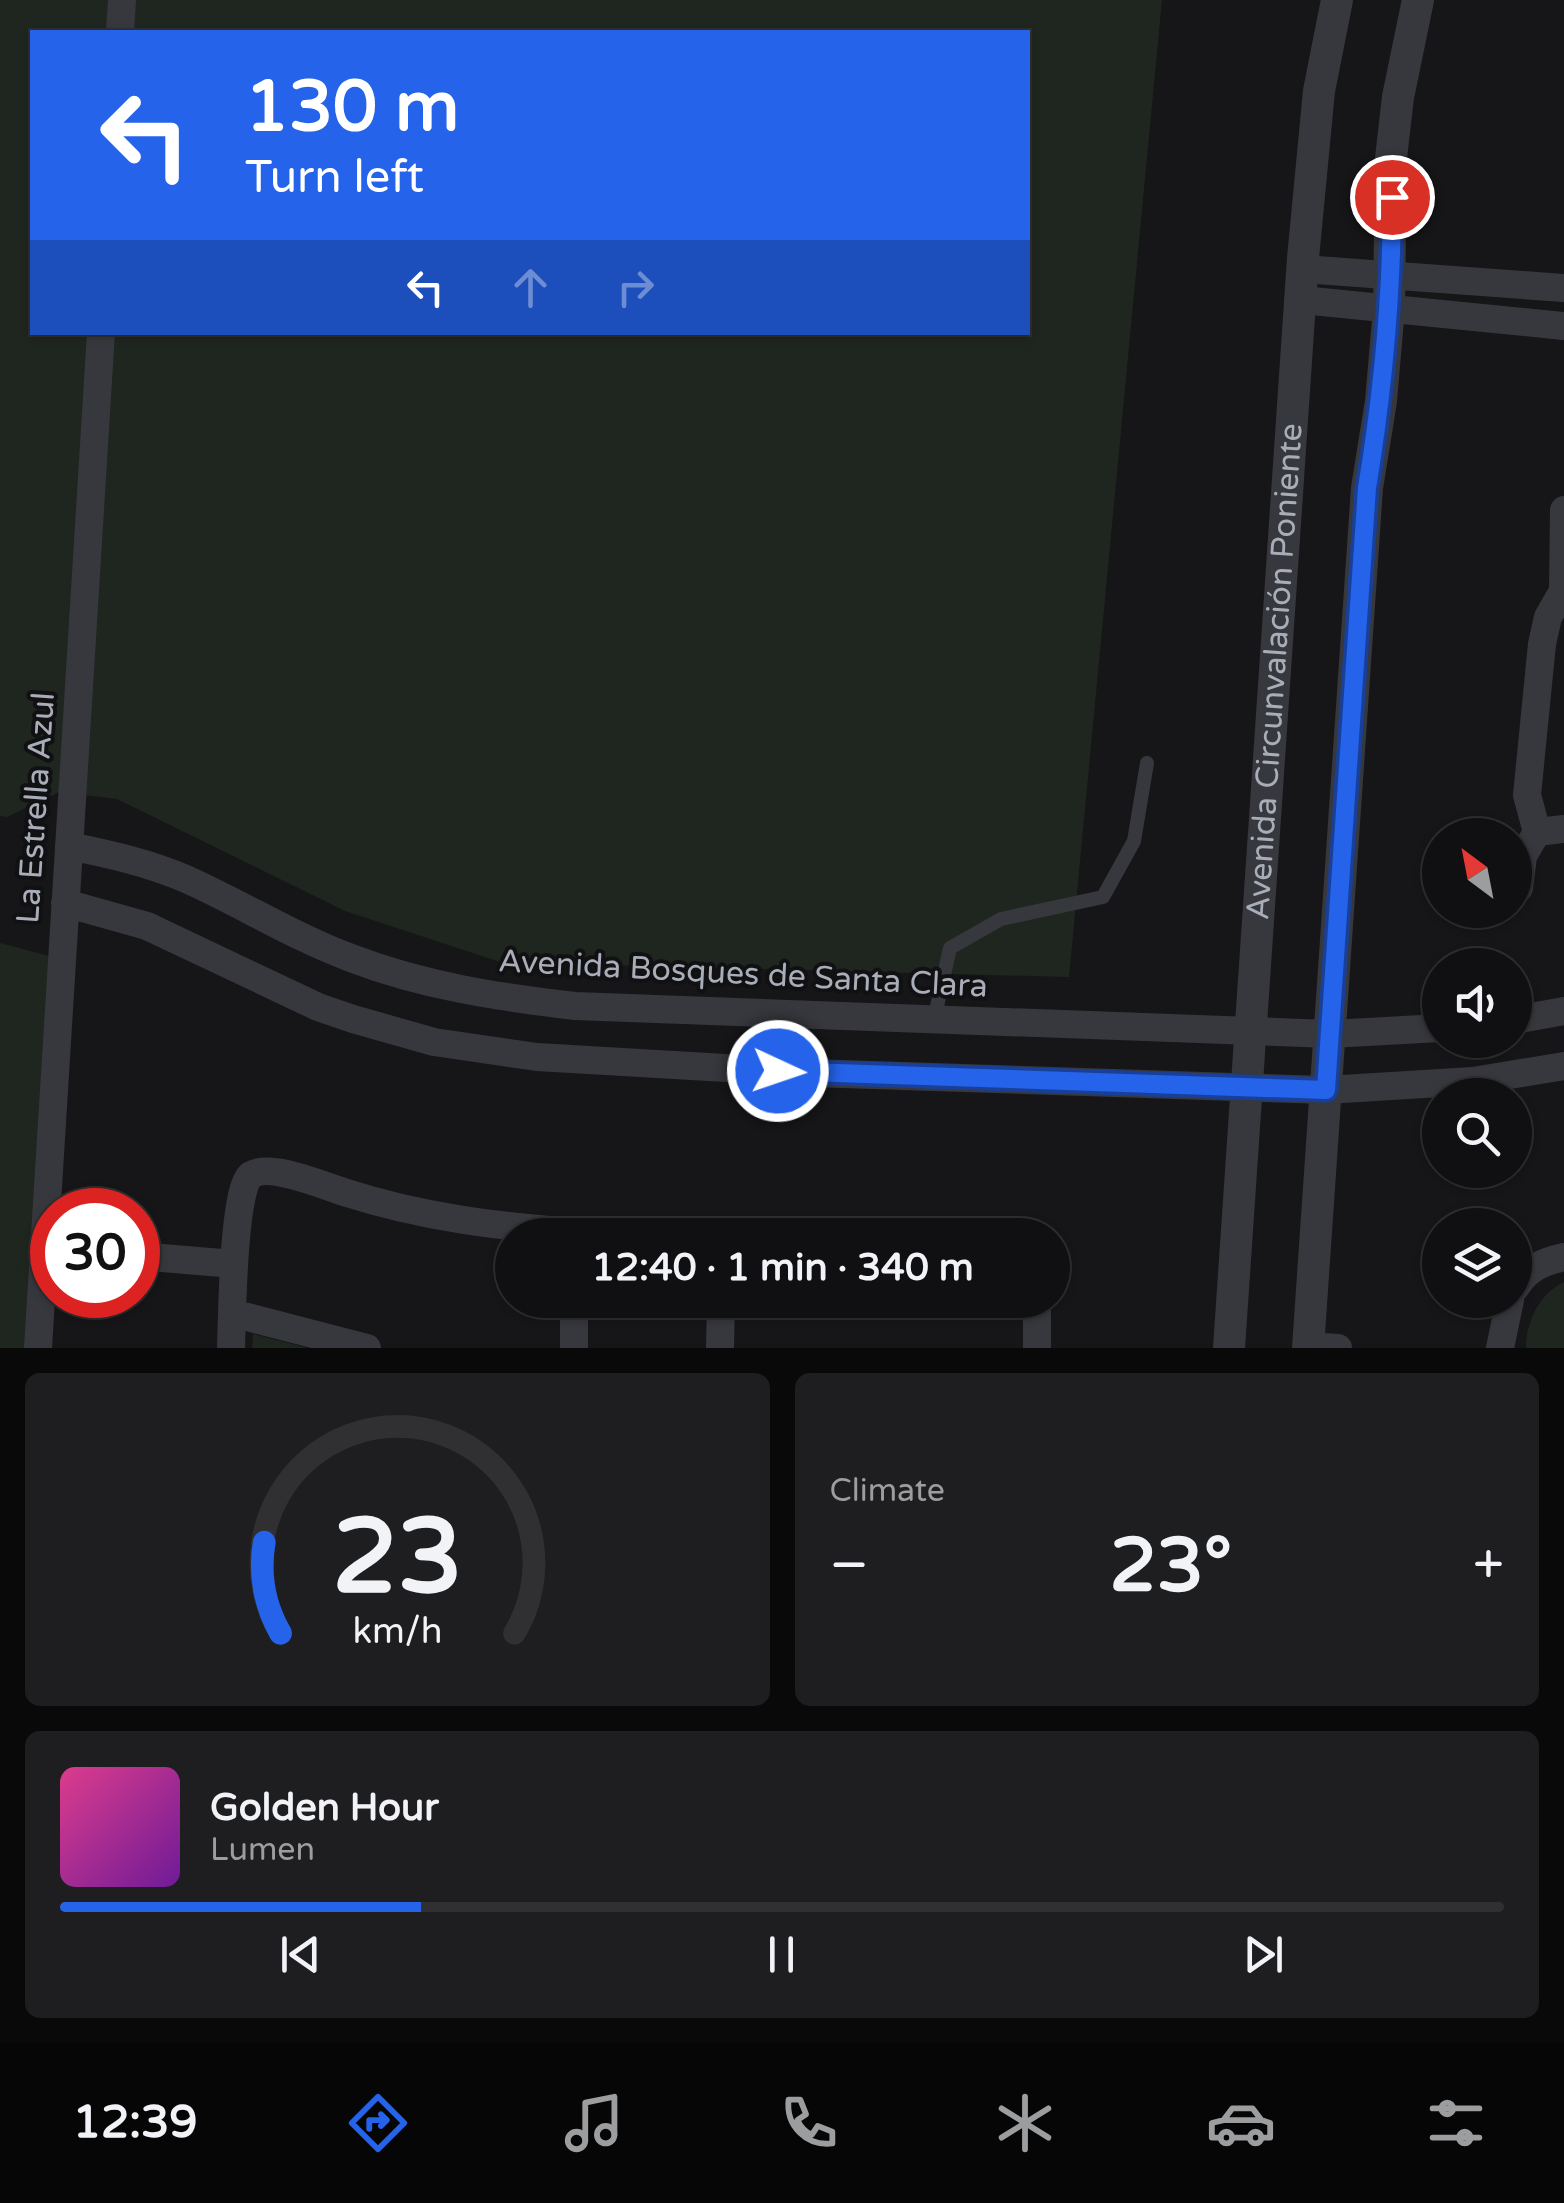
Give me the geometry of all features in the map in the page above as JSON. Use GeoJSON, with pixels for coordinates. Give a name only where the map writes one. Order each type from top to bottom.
{"type":"FeatureCollection","features":[{"type":"Feature","properties":{"kind":"street"},"geometry":{"type":"LineString","coordinates":[[120,30],[122,0]]}},
{"type":"Feature","properties":{"kind":"street","name":"Avenida Circunvalación Poniente"},"geometry":{"type":"LineString","coordinates":[[1229,1348],[1302,284],[1318,91],[1337,0]]}},
{"type":"Feature","properties":{"kind":"street"},"geometry":{"type":"LineString","coordinates":[[1318,1347],[1326,1090],[1367,488],[1382,401],[1392,276],[1392,158],[1398,97],[1418,0]]}},
{"type":"Feature","properties":{"kind":"street"},"geometry":{"type":"LineString","coordinates":[[1302,284],[1392,276],[1564,288]]}},
{"type":"Feature","properties":{"kind":"street"},"geometry":{"type":"LineString","coordinates":[[1302,284],[1389,308],[1564,326]]}},
{"type":"Feature","properties":{"kind":"street","name":"La Estrella Azul"},"geometry":{"type":"LineString","coordinates":[[51,1188],[102,335]]}},
{"type":"Feature","properties":{"kind":"street"},"geometry":{"type":"LineString","coordinates":[[1532,847],[1551,830],[1527,795],[1542,644],[1548,617],[1564,591],[1564,510]]}},
{"type":"Feature","properties":{"kind":"street","name":"Avenida Bosques de Santa Clara"},"geometry":{"type":"LineString","coordinates":[[69,846],[134,860],[185,879],[353,959],[456,990],[575,1006],[1330,1034],[1422,1029]]}},
{"type":"Feature","properties":{"kind":"street"},"geometry":{"type":"LineString","coordinates":[[65,903],[146,926],[353,1020],[394,1033],[488,1051],[580,1061],[811,1073],[1326,1090],[1472,1082],[1564,1066]]}},
{"type":"Feature","properties":{"kind":"street"},"geometry":{"type":"LineString","coordinates":[[1532,1017],[1564,1011]]}},
{"type":"Feature","properties":{"kind":"street"},"geometry":{"type":"LineString","coordinates":[[231,1348],[234,1264],[244,1186],[248,1176],[256,1172],[294,1176],[375,1202],[443,1218],[495,1224]]}},
{"type":"Feature","properties":{"kind":"street"},"geometry":{"type":"LineString","coordinates":[[1532,1269],[1540,1262],[1564,1257]]}},
{"type":"Feature","properties":{"kind":"street"},"geometry":{"type":"LineString","coordinates":[[160,1258],[234,1264]]}},
{"type":"Feature","properties":{"kind":"street"},"geometry":{"type":"LineString","coordinates":[[232,1313],[367,1348]]}},
{"type":"Feature","properties":{"kind":"street","name":"La Estrella Azul"},"geometry":{"type":"LineString","coordinates":[[38,1348],[41,1318]]}},
{"type":"Feature","properties":{"kind":"street"},"geometry":{"type":"LineString","coordinates":[[574,1318],[574,1348]]}},
{"type":"Feature","properties":{"kind":"street"},"geometry":{"type":"LineString","coordinates":[[720,1348],[721,1318]]}},
{"type":"Feature","properties":{"kind":"street"},"geometry":{"type":"LineString","coordinates":[[1037,1348],[1038,1318]]}},
{"type":"Feature","properties":{"kind":"street"},"geometry":{"type":"LineString","coordinates":[[1500,1348],[1506,1318]]}},
{"type":"Feature","properties":{"kind":"lane"},"geometry":{"type":"LineString","coordinates":[[933,1020],[950,948],[1001,918],[1103,896],[1134,841],[1147,764]]}},
{"type":"Feature","properties":{"kind":"shaded area"},"geometry":{"type":"Polygon","coordinates":[[[0,0],[1162,0],[1069,977],[500,962],[345,911],[117,799],[59,792],[7,817],[0,816],[0,0]]]}},
{"type":"Feature","properties":{"kind":"shaded area"},"geometry":{"type":"Polygon","coordinates":[[[0,943],[49,956],[35,1188],[30,1188],[26,1348],[0,1348],[0,943]]]}},
{"type":"Feature","properties":{"kind":"shaded area"},"geometry":{"type":"Polygon","coordinates":[[[1564,1282],[1564,1348],[1526,1348],[1536,1309],[1548,1293],[1564,1282]]]}},
{"type":"Feature","properties":{"kind":"shaded area"},"geometry":{"type":"Polygon","coordinates":[[[253,1334],[308,1348],[252,1348],[253,1334]]]}},
{"type":"Feature","properties":{"kind":"route"},"geometry":{"type":"LineString","coordinates":[[778,1071],[1326,1090],[1367,488],[1382,401],[1392,276],[1392,197]]}}]}
